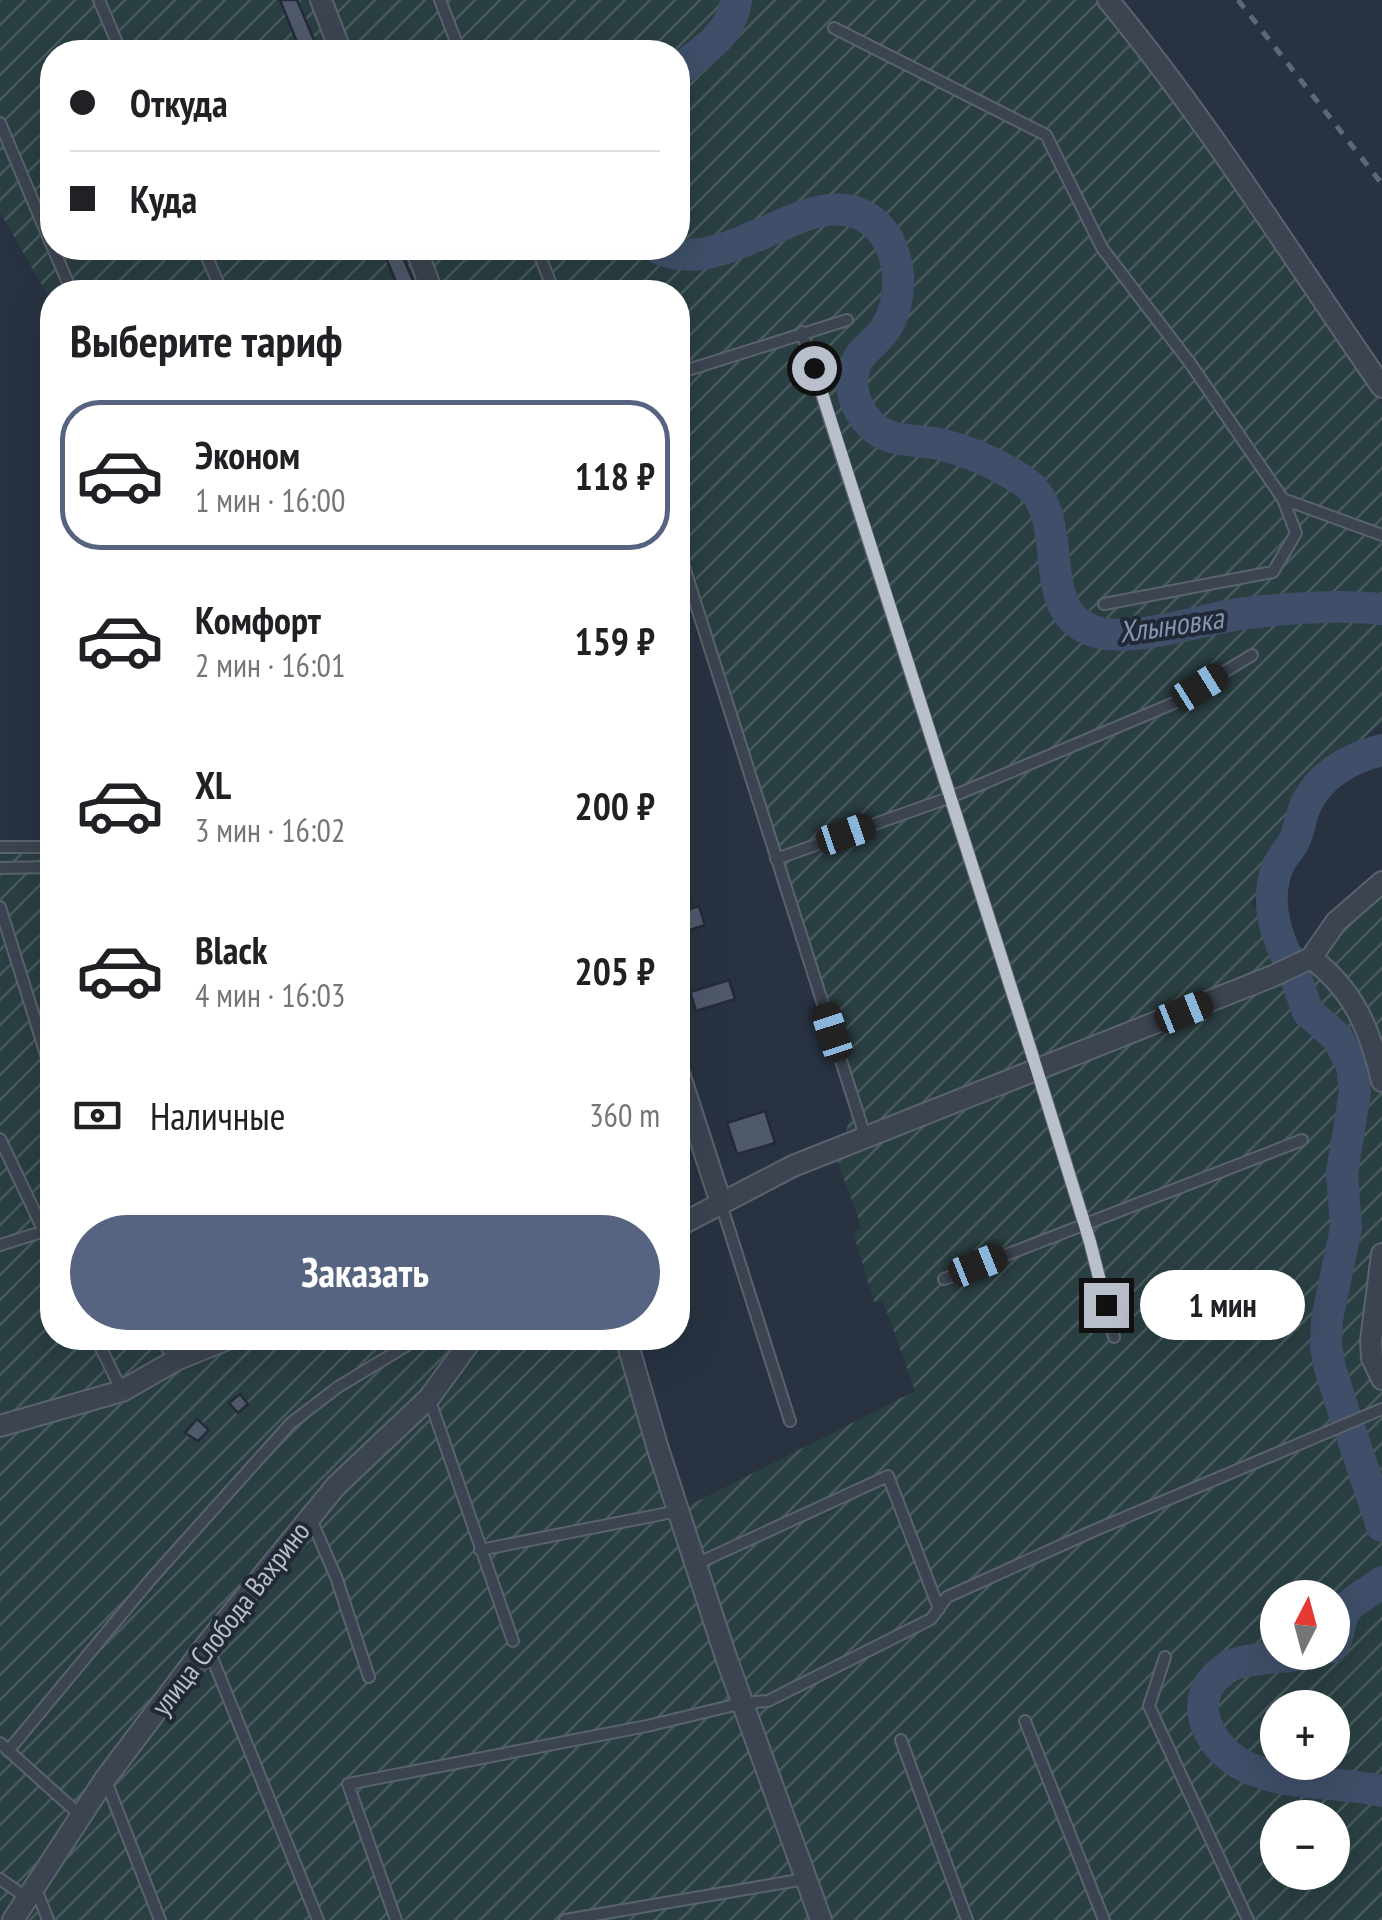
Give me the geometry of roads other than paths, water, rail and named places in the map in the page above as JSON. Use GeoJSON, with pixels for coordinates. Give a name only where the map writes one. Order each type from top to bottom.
{"type":"FeatureCollection","features":[{"type":"Feature","properties":{"kind":"street"},"geometry":{"type":"LineString","coordinates":[[320,0],[336,40]]}},
{"type":"Feature","properties":{"kind":"street"},"geometry":{"type":"LineString","coordinates":[[1108,0],[1204,125],[1382,387]]}},
{"type":"Feature","properties":{"kind":"street"},"geometry":{"type":"LineString","coordinates":[[690,1220],[792,1166],[1311,958],[1336,922],[1382,882]]}},
{"type":"Feature","properties":{"kind":"street"},"geometry":{"type":"LineString","coordinates":[[1311,958],[1339,981],[1360,1011],[1382,1081]]}},
{"type":"Feature","properties":{"kind":"street"},"geometry":{"type":"LineString","coordinates":[[690,1107],[721,1204]]}},
{"type":"Feature","properties":{"kind":"street"},"geometry":{"type":"LineString","coordinates":[[1382,1254],[1371,1340],[1382,1379]]}},
{"type":"Feature","properties":{"kind":"street"},"geometry":{"type":"LineString","coordinates":[[0,1426],[122,1391],[201,1350]]}},
{"type":"Feature","properties":{"kind":"street","name":"улица Слобода Вахрино"},"geometry":{"type":"LineString","coordinates":[[13,1920],[105,1780],[207,1644],[336,1486],[429,1398],[461,1350]]}},
{"type":"Feature","properties":{"kind":"street"},"geometry":{"type":"LineString","coordinates":[[630,1350],[678,1511],[821,1920]]}},
{"type":"Feature","properties":{"kind":"lane"},"geometry":{"type":"LineString","coordinates":[[99,0],[116,40]]}},
{"type":"Feature","properties":{"kind":"lane"},"geometry":{"type":"LineString","coordinates":[[440,0],[455,40]]}},
{"type":"Feature","properties":{"kind":"lane"},"geometry":{"type":"LineString","coordinates":[[834,28],[1046,135],[1102,248],[1190,363],[1283,499],[1296,533],[1273,572],[1104,604]]}},
{"type":"Feature","properties":{"kind":"lane"},"geometry":{"type":"LineString","coordinates":[[0,124],[40,217]]}},
{"type":"Feature","properties":{"kind":"lane"},"geometry":{"type":"LineString","coordinates":[[690,368],[846,320]]}},
{"type":"Feature","properties":{"kind":"lane"},"geometry":{"type":"LineString","coordinates":[[802,332],[1037,1070],[1114,1337]]}},
{"type":"Feature","properties":{"kind":"lane"},"geometry":{"type":"LineString","coordinates":[[1283,499],[1382,535]]}},
{"type":"Feature","properties":{"kind":"lane"},"geometry":{"type":"LineString","coordinates":[[690,586],[865,1136]]}},
{"type":"Feature","properties":{"kind":"lane"},"geometry":{"type":"LineString","coordinates":[[776,859],[951,797],[1174,703],[1252,655]]}},
{"type":"Feature","properties":{"kind":"lane"},"geometry":{"type":"LineString","coordinates":[[0,847],[40,847]]}},
{"type":"Feature","properties":{"kind":"lane"},"geometry":{"type":"LineString","coordinates":[[0,868],[40,866]]}},
{"type":"Feature","properties":{"kind":"lane"},"geometry":{"type":"LineString","coordinates":[[0,908],[40,1036]]}},
{"type":"Feature","properties":{"kind":"lane"},"geometry":{"type":"LineString","coordinates":[[0,1139],[40,1221]]}},
{"type":"Feature","properties":{"kind":"lane"},"geometry":{"type":"LineString","coordinates":[[944,1279],[1302,1140]]}},
{"type":"Feature","properties":{"kind":"lane"},"geometry":{"type":"LineString","coordinates":[[721,1204],[790,1421]]}},
{"type":"Feature","properties":{"kind":"lane"},"geometry":{"type":"LineString","coordinates":[[0,1245],[40,1233]]}},
{"type":"Feature","properties":{"kind":"lane"},"geometry":{"type":"LineString","coordinates":[[102,1350],[122,1391]]}},
{"type":"Feature","properties":{"kind":"lane"},"geometry":{"type":"LineString","coordinates":[[169,1350],[176,1360]]}},
{"type":"Feature","properties":{"kind":"lane"},"geometry":{"type":"LineString","coordinates":[[81,1816],[4,1747],[291,1423],[338,1387],[399,1350]]}},
{"type":"Feature","properties":{"kind":"lane"},"geometry":{"type":"LineString","coordinates":[[429,1398],[512,1642]]}},
{"type":"Feature","properties":{"kind":"lane"},"geometry":{"type":"LineString","coordinates":[[396,1920],[348,1784],[768,1701],[931,1619],[947,1597],[1093,1530],[1382,1409]]}},
{"type":"Feature","properties":{"kind":"lane"},"geometry":{"type":"LineString","coordinates":[[696,1564],[888,1476],[938,1609]]}},
{"type":"Feature","properties":{"kind":"lane"},"geometry":{"type":"LineString","coordinates":[[480,1550],[678,1511]]}},
{"type":"Feature","properties":{"kind":"lane"},"geometry":{"type":"LineString","coordinates":[[310,1518],[336,1577],[370,1677]]}},
{"type":"Feature","properties":{"kind":"lane"},"geometry":{"type":"LineString","coordinates":[[207,1644],[318,1920]]}},
{"type":"Feature","properties":{"kind":"lane"},"geometry":{"type":"LineString","coordinates":[[1165,1657],[1149,1706],[1248,1920]]}},
{"type":"Feature","properties":{"kind":"lane"},"geometry":{"type":"LineString","coordinates":[[1026,1721],[1104,1920]]}},
{"type":"Feature","properties":{"kind":"lane"},"geometry":{"type":"LineString","coordinates":[[901,1740],[968,1920]]}},
{"type":"Feature","properties":{"kind":"lane"},"geometry":{"type":"LineString","coordinates":[[105,1780],[160,1920]]}},
{"type":"Feature","properties":{"kind":"lane"},"geometry":{"type":"LineString","coordinates":[[0,1879],[31,1892],[48,1920]]}},
{"type":"Feature","properties":{"kind":"lane"},"geometry":{"type":"LineString","coordinates":[[565,1920],[806,1879]]}},
{"type":"Feature","properties":{"kind":"waterway","name":"Хлыновка"},"geometry":{"type":"LineString","coordinates":[[690,61],[723,32],[736,0]]}},
{"type":"Feature","properties":{"kind":"waterway","name":"Хлыновка"},"geometry":{"type":"LineString","coordinates":[[690,254],[714,252],[825,211],[850,211],[873,222],[890,245],[898,290],[890,320],[855,367],[852,384],[857,405],[885,435],[961,450],[1022,480],[1038,496],[1047,516],[1057,585],[1064,605],[1076,621],[1097,632],[1150,632],[1280,610],[1382,609]]}},
{"type":"Feature","properties":{"kind":"waterway","name":"Хлыновка"},"geometry":{"type":"LineString","coordinates":[[1287,957],[1275,924],[1272,889],[1278,866],[1295,839],[1307,802],[1321,782],[1339,768],[1382,750]]}},
{"type":"Feature","properties":{"kind":"waterway","name":"Хлыновка"},"geometry":{"type":"LineString","coordinates":[[1295,975],[1308,1012],[1338,1038],[1352,1066],[1355,1092],[1342,1173],[1346,1228],[1327,1319],[1326,1347],[1344,1412]]}},
{"type":"Feature","properties":{"kind":"waterway","name":"Хлыновка"},"geometry":{"type":"LineString","coordinates":[[1351,1433],[1382,1526]]}},
{"type":"Feature","properties":{"kind":"waterway","name":"Хлыновка"},"geometry":{"type":"LineString","coordinates":[[1350,1605],[1382,1582]]}},
{"type":"Feature","properties":{"kind":"waterway","name":"Хлыновка"},"geometry":{"type":"LineString","coordinates":[[1260,1659],[1228,1667],[1213,1679],[1205,1693],[1206,1723],[1223,1750],[1236,1761],[1267,1775],[1382,1791]]}},
{"type":"Feature","properties":{"kind":"railway"},"geometry":{"type":"LineString","coordinates":[[1238,0],[1382,184]]}}]}
